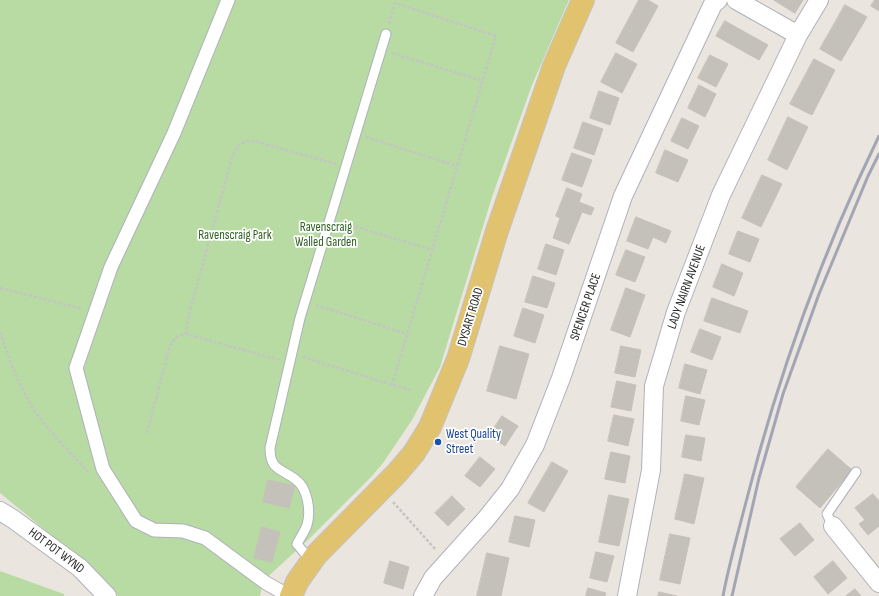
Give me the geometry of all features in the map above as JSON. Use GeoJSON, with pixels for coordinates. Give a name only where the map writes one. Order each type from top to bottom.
{"type":"FeatureCollection","features":[{"type":"Feature","properties":{"kind":"main road","name":"DYSART ROAD"},"geometry":{"type":"LineString","coordinates":[[290,596],[297,582],[312,561],[381,490],[414,453],[430,427],[455,366],[502,216],[554,66],[584,0]]}},
{"type":"Feature","properties":{"kind":"street"},"geometry":{"type":"LineString","coordinates":[[228,0],[174,133],[111,267],[76,368],[103,469],[136,521],[154,530],[183,531],[205,538],[266,583],[290,596]]}},
{"type":"Feature","properties":{"kind":"street","name":"SPENCER PLACE"},"geometry":{"type":"LineString","coordinates":[[423,596],[433,578],[486,519],[510,489],[535,445],[561,378],[623,196],[713,4],[718,0]]}},
{"type":"Feature","properties":{"kind":"street"},"geometry":{"type":"LineString","coordinates":[[736,0],[798,35]]}},
{"type":"Feature","properties":{"kind":"street","name":"LADY NAIRN AVENUE"},"geometry":{"type":"LineString","coordinates":[[627,596],[651,470],[654,386],[672,327],[721,195],[798,35],[819,0]]}},
{"type":"Feature","properties":{"kind":"street","name":"HOT POT WYND"},"geometry":{"type":"LineString","coordinates":[[0,512],[13,519],[80,568],[107,596]]}},
{"type":"Feature","properties":{"kind":"street"},"geometry":{"type":"LineString","coordinates":[[833,526],[879,582]]}},
{"type":"Feature","properties":{"kind":"lane"},"geometry":{"type":"LineString","coordinates":[[312,561],[298,544],[307,525],[309,505],[304,491],[296,480],[274,466],[270,458],[270,448],[305,302],[386,34]]}},
{"type":"Feature","properties":{"kind":"lane"},"geometry":{"type":"LineString","coordinates":[[833,526],[827,514],[856,472]]}},
{"type":"Feature","properties":{"kind":"path"},"geometry":{"type":"LineString","coordinates":[[386,34],[395,3],[496,36],[392,385]]}},
{"type":"Feature","properties":{"kind":"path"},"geometry":{"type":"LineString","coordinates":[[381,50],[483,81]]}},
{"type":"Feature","properties":{"kind":"path"},"geometry":{"type":"LineString","coordinates":[[356,134],[457,166]]}},
{"type":"Feature","properties":{"kind":"path"},"geometry":{"type":"LineString","coordinates":[[186,334],[189,314],[228,173],[235,150],[240,144],[245,141],[254,141],[346,167]]}},
{"type":"Feature","properties":{"kind":"path"},"geometry":{"type":"LineString","coordinates":[[330,218],[432,250]]}},
{"type":"Feature","properties":{"kind":"path"},"geometry":{"type":"LineString","coordinates":[[0,288],[95,313]]}},
{"type":"Feature","properties":{"kind":"path"},"geometry":{"type":"LineString","coordinates":[[305,302],[407,334]]}},
{"type":"Feature","properties":{"kind":"path"},"geometry":{"type":"LineString","coordinates":[[0,332],[13,369],[30,403],[52,433],[93,479],[109,478]]}},
{"type":"Feature","properties":{"kind":"path"},"geometry":{"type":"LineString","coordinates":[[147,433],[171,343],[180,334],[186,334],[290,363]]}},
{"type":"Feature","properties":{"kind":"path"},"geometry":{"type":"LineString","coordinates":[[292,354],[413,391]]}},
{"type":"Feature","properties":{"kind":"path"},"geometry":{"type":"LineString","coordinates":[[381,490],[447,562]]}},
{"type":"Feature","properties":{"kind":"green space","name":"Ravenscraig Park"},"geometry":{"type":"Polygon","coordinates":[[[0,0],[569,0],[532,85],[492,197],[440,367],[412,420],[383,463],[308,540],[263,581],[260,596],[118,596],[73,553],[0,493],[0,0]]]}},
{"type":"Feature","properties":{"kind":"green space"},"geometry":{"type":"Polygon","coordinates":[[[0,571],[64,594],[64,596],[0,596],[0,571]]]}},
{"type":"Feature","properties":{"kind":"building"},"geometry":{"type":"Polygon","coordinates":[[[639,0],[648,0],[658,6],[633,52],[616,43],[639,0]]]}},
{"type":"Feature","properties":{"kind":"building"},"geometry":{"type":"Polygon","coordinates":[[[774,0],[803,0],[795,13],[774,0]]]}},
{"type":"Feature","properties":{"kind":"building"},"geometry":{"type":"Polygon","coordinates":[[[875,0],[879,0],[879,11],[871,6],[875,0]]]}},
{"type":"Feature","properties":{"kind":"building"},"geometry":{"type":"Polygon","coordinates":[[[845,5],[867,17],[841,61],[820,49],[845,5]]]}},
{"type":"Feature","properties":{"kind":"building"},"geometry":{"type":"Polygon","coordinates":[[[725,21],[768,45],[759,60],[716,36],[725,21]]]}},
{"type":"Feature","properties":{"kind":"building"},"geometry":{"type":"Polygon","coordinates":[[[616,53],[637,64],[622,93],[601,82],[616,53]]]}},
{"type":"Feature","properties":{"kind":"building"},"geometry":{"type":"Polygon","coordinates":[[[710,55],[728,64],[716,87],[698,78],[710,55]]]}},
{"type":"Feature","properties":{"kind":"building"},"geometry":{"type":"Polygon","coordinates":[[[814,59],[835,70],[812,115],[790,104],[814,59]]]}},
{"type":"Feature","properties":{"kind":"building"},"geometry":{"type":"Polygon","coordinates":[[[699,85],[716,94],[705,117],[688,108],[699,85]]]}},
{"type":"Feature","properties":{"kind":"building"},"geometry":{"type":"Polygon","coordinates":[[[599,91],[619,98],[610,125],[590,118],[599,91]]]}},
{"type":"Feature","properties":{"kind":"building"},"geometry":{"type":"Polygon","coordinates":[[[788,117],[808,127],[787,170],[768,160],[788,117]]]}},
{"type":"Feature","properties":{"kind":"building"},"geometry":{"type":"Polygon","coordinates":[[[682,118],[699,126],[688,149],[671,141],[682,118]]]}},
{"type":"Feature","properties":{"kind":"building"},"geometry":{"type":"Polygon","coordinates":[[[583,122],[603,129],[594,155],[574,148],[583,122]]]}},
{"type":"Feature","properties":{"kind":"building"},"geometry":{"type":"Polygon","coordinates":[[[665,150],[688,160],[678,182],[656,173],[665,150]]]}},
{"type":"Feature","properties":{"kind":"building"},"geometry":{"type":"Polygon","coordinates":[[[572,153],[592,160],[582,187],[562,180],[572,153]]]}},
{"type":"Feature","properties":{"kind":"building"},"geometry":{"type":"Polygon","coordinates":[[[762,175],[782,184],[761,227],[742,218],[762,175]]]}},
{"type":"Feature","properties":{"kind":"building"},"geometry":{"type":"Polygon","coordinates":[[[567,188],[582,194],[579,202],[594,208],[591,215],[582,212],[569,244],[553,238],[560,218],[556,216],[567,188]]]}},
{"type":"Feature","properties":{"kind":"building"},"geometry":{"type":"Polygon","coordinates":[[[636,217],[671,231],[666,243],[653,237],[648,249],[627,241],[636,217]]]}},
{"type":"Feature","properties":{"kind":"building"},"geometry":{"type":"Polygon","coordinates":[[[738,231],[759,239],[750,262],[729,254],[738,231]]]}},
{"type":"Feature","properties":{"kind":"building"},"geometry":{"type":"Polygon","coordinates":[[[546,244],[564,250],[556,275],[538,269],[546,244]]]}},
{"type":"Feature","properties":{"kind":"building"},"geometry":{"type":"Polygon","coordinates":[[[626,250],[645,257],[635,282],[616,275],[626,250]]]}},
{"type":"Feature","properties":{"kind":"building"},"geometry":{"type":"Polygon","coordinates":[[[722,264],[743,273],[734,296],[713,287],[722,264]]]}},
{"type":"Feature","properties":{"kind":"building"},"geometry":{"type":"Polygon","coordinates":[[[533,276],[555,283],[547,308],[525,302],[533,276]]]}},
{"type":"Feature","properties":{"kind":"building"},"geometry":{"type":"Polygon","coordinates":[[[626,288],[645,295],[630,337],[611,330],[626,288]]]}},
{"type":"Feature","properties":{"kind":"building"},"geometry":{"type":"Polygon","coordinates":[[[712,298],[748,311],[740,333],[704,321],[712,298]]]}},
{"type":"Feature","properties":{"kind":"building"},"geometry":{"type":"Polygon","coordinates":[[[523,308],[544,315],[535,343],[514,336],[523,308]]]}},
{"type":"Feature","properties":{"kind":"building"},"geometry":{"type":"Polygon","coordinates":[[[700,329],[721,337],[712,360],[691,352],[700,329]]]}},
{"type":"Feature","properties":{"kind":"building"},"geometry":{"type":"Polygon","coordinates":[[[500,346],[529,354],[516,399],[487,391],[500,346]]]}},
{"type":"Feature","properties":{"kind":"building"},"geometry":{"type":"Polygon","coordinates":[[[621,346],[641,350],[635,377],[615,373],[621,346]]]}},
{"type":"Feature","properties":{"kind":"building"},"geometry":{"type":"Polygon","coordinates":[[[685,364],[707,370],[700,394],[679,388],[685,364]]]}},
{"type":"Feature","properties":{"kind":"building"},"geometry":{"type":"Polygon","coordinates":[[[617,381],[636,385],[631,411],[611,407],[617,381]]]}},
{"type":"Feature","properties":{"kind":"building"},"geometry":{"type":"Polygon","coordinates":[[[686,396],[705,400],[699,425],[681,421],[686,396]]]}},
{"type":"Feature","properties":{"kind":"building"},"geometry":{"type":"Polygon","coordinates":[[[614,415],[634,419],[628,446],[608,441],[614,415]]]}},
{"type":"Feature","properties":{"kind":"building"},"geometry":{"type":"Polygon","coordinates":[[[502,416],[518,426],[505,446],[489,436],[502,416]]]}},
{"type":"Feature","properties":{"kind":"building"},"geometry":{"type":"Polygon","coordinates":[[[686,435],[705,438],[701,461],[682,457],[686,435]]]}},
{"type":"Feature","properties":{"kind":"building"},"geometry":{"type":"Polygon","coordinates":[[[828,449],[852,470],[820,508],[796,487],[828,449]]]}},
{"type":"Feature","properties":{"kind":"building"},"geometry":{"type":"Polygon","coordinates":[[[611,452],[630,456],[625,483],[605,479],[611,452]]]}},
{"type":"Feature","properties":{"kind":"building"},"geometry":{"type":"Polygon","coordinates":[[[480,457],[495,469],[480,487],[465,476],[480,457]]]}},
{"type":"Feature","properties":{"kind":"building"},"geometry":{"type":"Polygon","coordinates":[[[552,462],[568,471],[544,512],[528,503],[552,462]]]}},
{"type":"Feature","properties":{"kind":"building"},"geometry":{"type":"Polygon","coordinates":[[[685,474],[704,478],[694,524],[675,519],[685,474]]]}},
{"type":"Feature","properties":{"kind":"building"},"geometry":{"type":"Polygon","coordinates":[[[268,480],[295,486],[289,508],[263,502],[268,480]]]}},
{"type":"Feature","properties":{"kind":"building"},"geometry":{"type":"Polygon","coordinates":[[[873,494],[879,501],[879,526],[868,535],[859,524],[865,520],[855,508],[873,494]]]}},
{"type":"Feature","properties":{"kind":"building"},"geometry":{"type":"Polygon","coordinates":[[[609,495],[629,499],[619,546],[599,542],[609,495]]]}},
{"type":"Feature","properties":{"kind":"building"},"geometry":{"type":"Polygon","coordinates":[[[452,496],[465,509],[448,526],[435,513],[452,496]]]}},
{"type":"Feature","properties":{"kind":"building"},"geometry":{"type":"Polygon","coordinates":[[[515,516],[535,520],[529,547],[509,542],[515,516]]]}},
{"type":"Feature","properties":{"kind":"building"},"geometry":{"type":"Polygon","coordinates":[[[800,523],[814,540],[795,556],[780,539],[800,523]]]}},
{"type":"Feature","properties":{"kind":"building"},"geometry":{"type":"Polygon","coordinates":[[[262,527],[280,532],[272,562],[254,558],[262,527]]]}},
{"type":"Feature","properties":{"kind":"building"},"geometry":{"type":"Polygon","coordinates":[[[670,534],[690,538],[680,584],[660,580],[670,534]]]}},
{"type":"Feature","properties":{"kind":"building"},"geometry":{"type":"Polygon","coordinates":[[[596,552],[614,556],[607,582],[590,578],[596,552]]]}},
{"type":"Feature","properties":{"kind":"building"},"geometry":{"type":"Polygon","coordinates":[[[487,553],[509,558],[501,596],[477,596],[487,553]]]}},
{"type":"Feature","properties":{"kind":"building"},"geometry":{"type":"Polygon","coordinates":[[[390,561],[409,567],[403,589],[384,583],[390,561]]]}},
{"type":"Feature","properties":{"kind":"building"},"geometry":{"type":"Polygon","coordinates":[[[833,561],[847,578],[828,594],[814,577],[833,561]]]}},
{"type":"Feature","properties":{"kind":"building"},"geometry":{"type":"Polygon","coordinates":[[[588,588],[606,593],[605,596],[586,596],[588,588]]]}},
{"type":"Feature","properties":{"kind":"building"},"geometry":{"type":"Polygon","coordinates":[[[855,589],[861,596],[846,596],[855,589]]]}},
{"type":"Feature","properties":{"kind":"building"},"geometry":{"type":"Polygon","coordinates":[[[659,592],[677,596],[658,596],[659,592]]]}},
{"type":"Feature","properties":{"kind":"railway"},"geometry":{"type":"LineString","coordinates":[[723,596],[759,455],[787,362],[820,270],[858,180],[879,136]]}},
{"type":"Feature","properties":{"kind":"railway"},"geometry":{"type":"LineString","coordinates":[[732,596],[759,478],[783,394],[819,294],[868,176],[879,154]]}},
{"type":"Feature","properties":{"kind":"place","name":"West Quality Street"},"geometry":{"type":"Point","coordinates":[438,442]}},
{"type":"Feature","properties":{"kind":"park label","name":"Ravenscraig Walled Garden"},"geometry":{"type":"Point","coordinates":[326,236]}}]}
